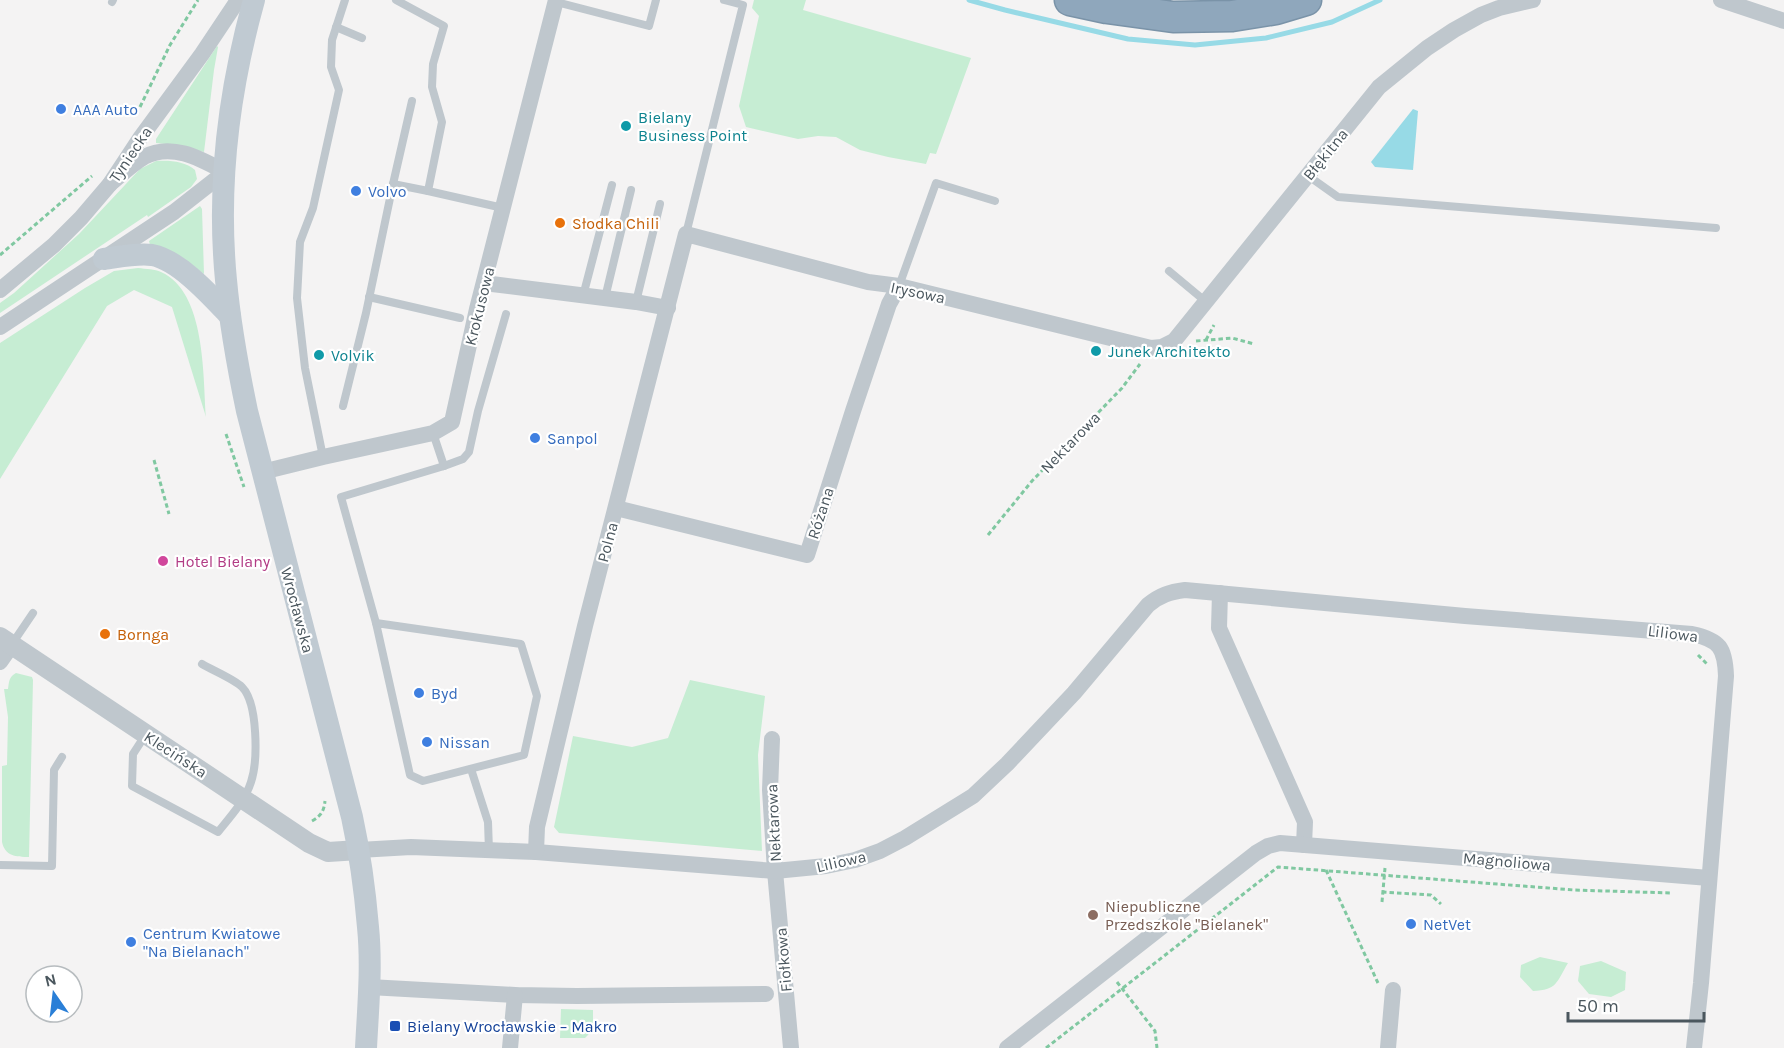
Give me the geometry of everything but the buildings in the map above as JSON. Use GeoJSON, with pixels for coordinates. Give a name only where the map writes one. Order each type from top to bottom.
{"type":"FeatureCollection","features":[{"type":"Feature","properties":{"kind":"highway"},"geometry":{"type":"LineString","coordinates":[[1070,0],[1173,17],[1248,14],[1306,0]]}},
{"type":"Feature","properties":{"kind":"highway"},"geometry":{"type":"LineString","coordinates":[[1190,16],[1250,0]]}},
{"type":"Feature","properties":{"kind":"main road","name":"Wrocławska"},"geometry":{"type":"LineString","coordinates":[[254,0],[234,86],[225,172],[224,240],[230,316],[239,373],[262,472],[359,850],[369,929],[366,1048]]}},
{"type":"Feature","properties":{"kind":"main road"},"geometry":{"type":"LineString","coordinates":[[104,259],[127,255],[152,255],[169,262],[196,281],[230,316]]}},
{"type":"Feature","properties":{"kind":"street","name":"Tyniecka"},"geometry":{"type":"LineString","coordinates":[[0,290],[54,245],[110,184],[238,0]]}},
{"type":"Feature","properties":{"kind":"street","name":"Błękitna"},"geometry":{"type":"LineString","coordinates":[[1173,341],[1379,87],[1427,48],[1481,15],[1533,0]]}},
{"type":"Feature","properties":{"kind":"street"},"geometry":{"type":"LineString","coordinates":[[1721,0],[1784,21]]}},
{"type":"Feature","properties":{"kind":"street","name":"Krokusowa"},"geometry":{"type":"LineString","coordinates":[[262,472],[433,433],[452,422],[484,283],[556,1]]}},
{"type":"Feature","properties":{"kind":"street"},"geometry":{"type":"LineString","coordinates":[[0,327],[191,201],[225,172],[186,153],[170,151],[144,157],[110,184]]}},
{"type":"Feature","properties":{"kind":"street","name":"Irysowa"},"geometry":{"type":"LineString","coordinates":[[686,234],[868,282],[899,286],[1151,348]]}},
{"type":"Feature","properties":{"kind":"street","name":"Polna"},"geometry":{"type":"LineString","coordinates":[[536,852],[537,827],[549,773],[686,234]]}},
{"type":"Feature","properties":{"kind":"street"},"geometry":{"type":"LineString","coordinates":[[484,283],[668,308]]}},
{"type":"Feature","properties":{"kind":"street","name":"Różana"},"geometry":{"type":"LineString","coordinates":[[616,508],[807,555],[885,314],[899,286]]}},
{"type":"Feature","properties":{"kind":"street"},"geometry":{"type":"LineString","coordinates":[[1151,348],[1162,347],[1173,341]]}},
{"type":"Feature","properties":{"kind":"street","name":"Liliowa"},"geometry":{"type":"LineString","coordinates":[[359,850],[411,847],[536,852],[775,871],[826,866],[855,860],[880,851],[905,838],[973,796],[1007,764],[1074,693],[1143,611],[1157,598],[1170,592],[1185,590],[1692,634],[1708,638],[1718,646],[1725,657],[1726,676],[1694,1048]]}},
{"type":"Feature","properties":{"kind":"street"},"geometry":{"type":"LineString","coordinates":[[1220,593],[1219,628],[1305,822],[1304,845]]}},
{"type":"Feature","properties":{"kind":"street"},"geometry":{"type":"LineString","coordinates":[[0,662],[6,641]]}},
{"type":"Feature","properties":{"kind":"street","name":"Klecińska"},"geometry":{"type":"LineString","coordinates":[[6,641],[309,843],[328,852],[359,850]]}},
{"type":"Feature","properties":{"kind":"street","name":"Nektarowa"},"geometry":{"type":"LineString","coordinates":[[772,739],[771,790],[775,871]]}},
{"type":"Feature","properties":{"kind":"street","name":"Magnoliowa"},"geometry":{"type":"LineString","coordinates":[[1006,1048],[1256,853],[1268,846],[1280,843],[1709,878]]}},
{"type":"Feature","properties":{"kind":"street","name":"Fiołkowa"},"geometry":{"type":"LineString","coordinates":[[775,871],[791,1048]]}},
{"type":"Feature","properties":{"kind":"street"},"geometry":{"type":"LineString","coordinates":[[369,987],[515,995],[766,994]]}},
{"type":"Feature","properties":{"kind":"street"},"geometry":{"type":"LineString","coordinates":[[1388,1048],[1393,990]]}},
{"type":"Feature","properties":{"kind":"street"},"geometry":{"type":"LineString","coordinates":[[510,1048],[515,995]]}},
{"type":"Feature","properties":{"kind":"lane"},"geometry":{"type":"LineString","coordinates":[[322,457],[305,368],[297,298],[300,242],[313,208],[339,90],[331,67],[332,40],[345,0]]}},
{"type":"Feature","properties":{"kind":"lane"},"geometry":{"type":"LineString","coordinates":[[396,0],[444,26],[433,64],[432,87],[442,122],[428,191]]}},
{"type":"Feature","properties":{"kind":"lane"},"geometry":{"type":"LineString","coordinates":[[556,1],[650,26],[656,0]]}},
{"type":"Feature","properties":{"kind":"lane"},"geometry":{"type":"LineString","coordinates":[[686,234],[743,5],[724,0]]}},
{"type":"Feature","properties":{"kind":"lane"},"geometry":{"type":"LineString","coordinates":[[336,27],[362,38]]}},
{"type":"Feature","properties":{"kind":"lane"},"geometry":{"type":"LineString","coordinates":[[343,406],[412,101]]}},
{"type":"Feature","properties":{"kind":"lane"},"geometry":{"type":"LineString","coordinates":[[1307,175],[1338,197],[1716,228]]}},
{"type":"Feature","properties":{"kind":"lane"},"geometry":{"type":"LineString","coordinates":[[899,286],[936,183],[995,201]]}},
{"type":"Feature","properties":{"kind":"lane"},"geometry":{"type":"LineString","coordinates":[[393,184],[503,208]]}},
{"type":"Feature","properties":{"kind":"lane"},"geometry":{"type":"LineString","coordinates":[[583,296],[612,185]]}},
{"type":"Feature","properties":{"kind":"lane"},"geometry":{"type":"LineString","coordinates":[[605,298],[631,190]]}},
{"type":"Feature","properties":{"kind":"lane"},"geometry":{"type":"LineString","coordinates":[[636,302],[660,204]]}},
{"type":"Feature","properties":{"kind":"lane"},"geometry":{"type":"LineString","coordinates":[[1168,271],[1205,301]]}},
{"type":"Feature","properties":{"kind":"lane"},"geometry":{"type":"LineString","coordinates":[[369,297],[460,318]]}},
{"type":"Feature","properties":{"kind":"lane"},"geometry":{"type":"LineString","coordinates":[[376,623],[521,644],[537,696],[524,755],[423,781],[410,775],[376,623],[341,497],[463,459],[469,452],[478,411],[506,314]]}},
{"type":"Feature","properties":{"kind":"lane"},"geometry":{"type":"LineString","coordinates":[[433,433],[444,466]]}},
{"type":"Feature","properties":{"kind":"lane"},"geometry":{"type":"LineString","coordinates":[[6,641],[33,613]]}},
{"type":"Feature","properties":{"kind":"lane"},"geometry":{"type":"LineString","coordinates":[[146,734],[133,754],[132,786],[218,832],[243,798],[251,781],[256,739],[254,716],[250,699],[242,687],[202,664]]}},
{"type":"Feature","properties":{"kind":"lane"},"geometry":{"type":"LineString","coordinates":[[0,865],[52,866],[54,770],[62,757]]}},
{"type":"Feature","properties":{"kind":"lane"},"geometry":{"type":"LineString","coordinates":[[471,769],[488,822],[489,850]]}},
{"type":"Feature","properties":{"kind":"path"},"geometry":{"type":"LineString","coordinates":[[139,109],[170,45],[198,0]]}},
{"type":"Feature","properties":{"kind":"path"},"geometry":{"type":"LineString","coordinates":[[0,255],[97,172]]}},
{"type":"Feature","properties":{"kind":"path"},"geometry":{"type":"LineString","coordinates":[[1206,340],[1214,325]]}},
{"type":"Feature","properties":{"kind":"path"},"geometry":{"type":"LineString","coordinates":[[1173,341],[1232,338],[1254,344]]}},
{"type":"Feature","properties":{"kind":"path","name":"Nektarowa"},"geometry":{"type":"LineString","coordinates":[[988,535],[1032,481],[1122,388],[1151,348]]}},
{"type":"Feature","properties":{"kind":"path"},"geometry":{"type":"LineString","coordinates":[[226,434],[245,491]]}},
{"type":"Feature","properties":{"kind":"path"},"geometry":{"type":"LineString","coordinates":[[154,460],[169,514]]}},
{"type":"Feature","properties":{"kind":"path"},"geometry":{"type":"LineString","coordinates":[[1694,651],[1710,667]]}},
{"type":"Feature","properties":{"kind":"path"},"geometry":{"type":"LineString","coordinates":[[305,824],[319,817],[324,810],[326,798]]}},
{"type":"Feature","properties":{"kind":"path"},"geometry":{"type":"LineString","coordinates":[[1382,902],[1387,852]]}},
{"type":"Feature","properties":{"kind":"path"},"geometry":{"type":"LineString","coordinates":[[1046,1048],[1278,867],[1574,890],[1668,894],[1677,892]]}},
{"type":"Feature","properties":{"kind":"path"},"geometry":{"type":"LineString","coordinates":[[1326,870],[1391,1013]]}},
{"type":"Feature","properties":{"kind":"path"},"geometry":{"type":"LineString","coordinates":[[1382,892],[1431,895],[1441,904]]}},
{"type":"Feature","properties":{"kind":"path"},"geometry":{"type":"LineString","coordinates":[[1107,968],[1155,1031],[1157,1048]]}},
{"type":"Feature","properties":{"kind":"green space"},"geometry":{"type":"Polygon","coordinates":[[[754,0],[806,0],[803,10],[971,58],[936,154],[930,153],[926,164],[860,150],[836,137],[818,136],[798,139],[746,127],[739,106],[759,16],[752,8],[754,0]]]}},
{"type":"Feature","properties":{"kind":"green space"},"geometry":{"type":"Polygon","coordinates":[[[217,46],[204,152],[156,143],[156,139],[217,46]]]}},
{"type":"Feature","properties":{"kind":"green space"},"geometry":{"type":"Polygon","coordinates":[[[156,161],[171,161],[187,165],[195,170],[197,179],[191,187],[148,217],[147,215],[0,313],[0,303],[79,234],[140,169],[156,161]]]}},
{"type":"Feature","properties":{"kind":"green space"},"geometry":{"type":"Polygon","coordinates":[[[200,206],[202,209],[204,274],[179,256],[150,245],[149,241],[200,206]]]}},
{"type":"Feature","properties":{"kind":"green space"},"geometry":{"type":"Polygon","coordinates":[[[138,268],[161,272],[176,282],[187,297],[199,337],[206,417],[172,307],[134,290],[107,306],[0,479],[0,343],[114,271],[138,268]]]}},
{"type":"Feature","properties":{"kind":"green space"},"geometry":{"type":"Polygon","coordinates":[[[16,673],[32,677],[33,680],[29,857],[8,853],[2,842],[2,766],[7,765],[8,717],[4,689],[8,689],[10,679],[16,673]]]}},
{"type":"Feature","properties":{"kind":"green space"},"geometry":{"type":"Polygon","coordinates":[[[690,680],[765,696],[758,755],[762,851],[559,833],[554,827],[573,736],[632,747],[668,738],[690,680]]]}},
{"type":"Feature","properties":{"kind":"green space"},"geometry":{"type":"Polygon","coordinates":[[[1540,957],[1568,963],[1555,984],[1547,989],[1533,991],[1520,977],[1521,965],[1540,957]]]}},
{"type":"Feature","properties":{"kind":"green space"},"geometry":{"type":"Polygon","coordinates":[[[1601,961],[1626,972],[1625,990],[1611,997],[1589,994],[1578,981],[1580,966],[1601,961]]]}},
{"type":"Feature","properties":{"kind":"green space"},"geometry":{"type":"Polygon","coordinates":[[[561,1009],[593,1010],[593,1030],[585,1038],[560,1038],[561,1009]]]}},
{"type":"Feature","properties":{"kind":"water"},"geometry":{"type":"Polygon","coordinates":[[[1413,109],[1418,111],[1413,170],[1375,167],[1371,162],[1413,109]]]}},
{"type":"Feature","properties":{"kind":"waterway"},"geometry":{"type":"LineString","coordinates":[[969,0],[1128,39],[1195,45],[1266,38],[1332,22],[1380,0]]}},
{"type":"Feature","properties":{"kind":"place","name":"AAA Auto"},"geometry":{"type":"Point","coordinates":[61,109]}},
{"type":"Feature","properties":{"kind":"place","name":"Bielany Business Point"},"geometry":{"type":"Point","coordinates":[626,126]}},
{"type":"Feature","properties":{"kind":"place","name":"Volvo"},"geometry":{"type":"Point","coordinates":[356,191]}},
{"type":"Feature","properties":{"kind":"place","name":"Słodka Chili"},"geometry":{"type":"Point","coordinates":[560,223]}},
{"type":"Feature","properties":{"kind":"place","name":"Junek Architekto"},"geometry":{"type":"Point","coordinates":[1096,351]}},
{"type":"Feature","properties":{"kind":"place","name":"Volvik"},"geometry":{"type":"Point","coordinates":[319,355]}},
{"type":"Feature","properties":{"kind":"place","name":"Sanpol"},"geometry":{"type":"Point","coordinates":[535,438]}},
{"type":"Feature","properties":{"kind":"place","name":"Hotel Bielany"},"geometry":{"type":"Point","coordinates":[163,561]}},
{"type":"Feature","properties":{"kind":"place","name":"Bornga"},"geometry":{"type":"Point","coordinates":[105,634]}},
{"type":"Feature","properties":{"kind":"place","name":"Byd"},"geometry":{"type":"Point","coordinates":[419,693]}},
{"type":"Feature","properties":{"kind":"place","name":"Nissan"},"geometry":{"type":"Point","coordinates":[427,742]}},
{"type":"Feature","properties":{"kind":"place","name":"Niepubliczne Przedszkole \"Bielanek\""},"geometry":{"type":"Point","coordinates":[1093,915]}},
{"type":"Feature","properties":{"kind":"place","name":"NetVet"},"geometry":{"type":"Point","coordinates":[1411,924]}},
{"type":"Feature","properties":{"kind":"place","name":"Centrum Kwiatowe \"Na Bielanach\""},"geometry":{"type":"Point","coordinates":[131,942]}},
{"type":"Feature","properties":{"kind":"place","name":"Bielany Wrocławskie – Makro"},"geometry":{"type":"Point","coordinates":[395,1026]}}]}
